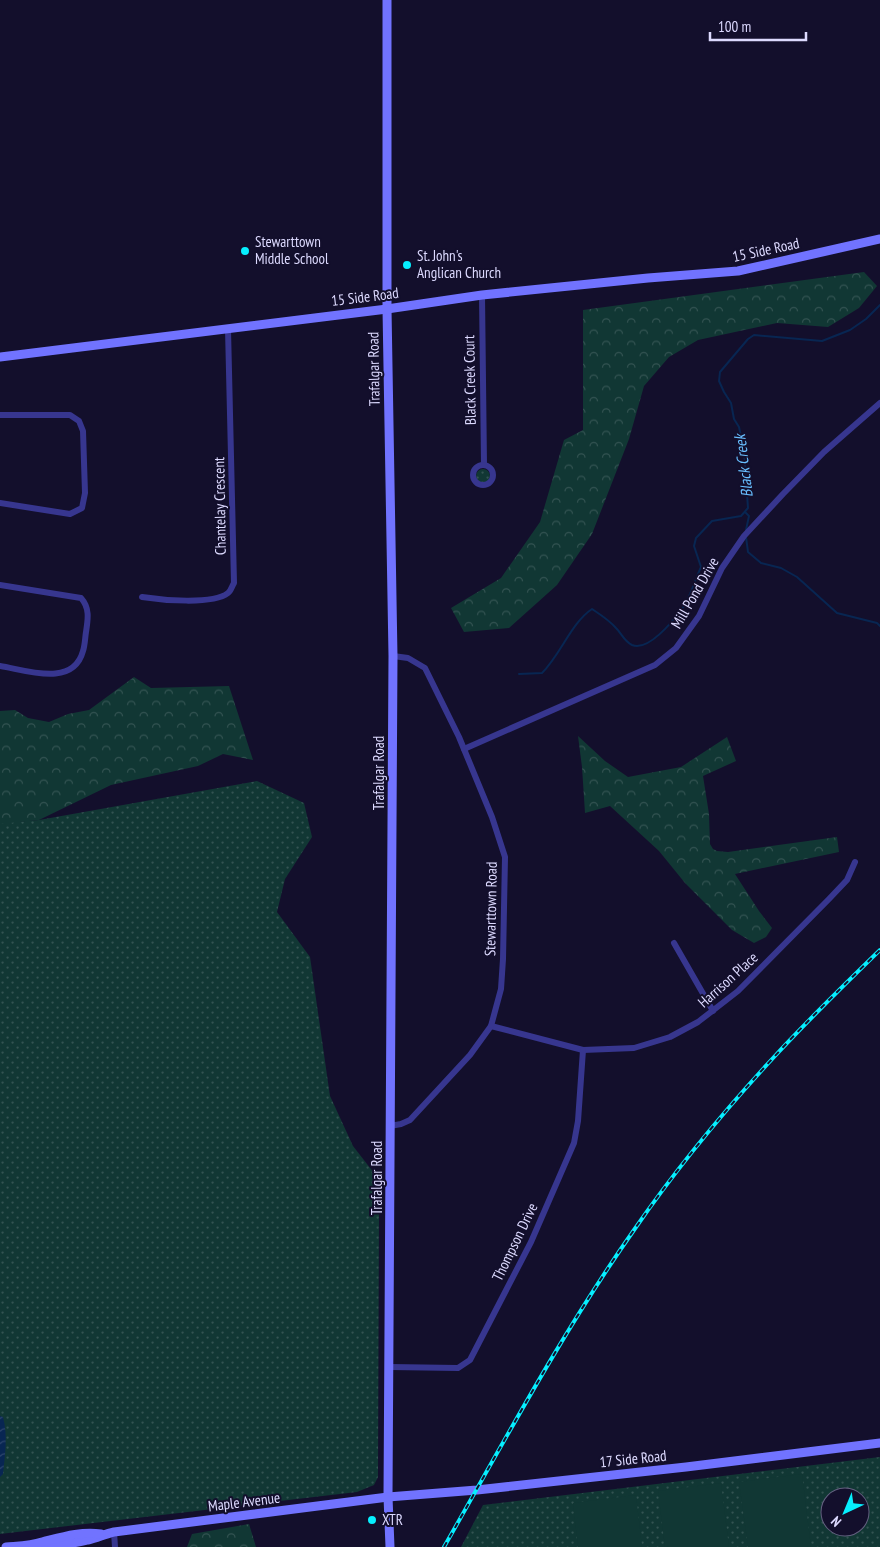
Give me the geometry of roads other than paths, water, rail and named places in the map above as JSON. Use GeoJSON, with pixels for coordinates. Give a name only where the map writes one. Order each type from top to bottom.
{"type":"FeatureCollection","features":[{"type":"Feature","properties":{"kind":"main road","name":"Trafalgar Road"},"geometry":{"type":"LineString","coordinates":[[387,0],[387,308],[393,656],[388,1497],[390,1547]]}},
{"type":"Feature","properties":{"kind":"main road","name":"15 Side Road"},"geometry":{"type":"LineString","coordinates":[[0,357],[482,295],[738,271],[880,239]]}},
{"type":"Feature","properties":{"kind":"main road","name":"17 Side Road"},"geometry":{"type":"LineString","coordinates":[[388,1497],[476,1490],[686,1467],[880,1442]]}},
{"type":"Feature","properties":{"kind":"main road","name":"Maple Avenue"},"geometry":{"type":"LineString","coordinates":[[6,1547],[41,1543],[55,1545],[78,1542],[114,1532],[388,1497]]}},
{"type":"Feature","properties":{"kind":"street","name":"Black Creek Court"},"geometry":{"type":"LineString","coordinates":[[482,295],[484,465]]}},
{"type":"Feature","properties":{"kind":"street","name":"Chantelay Crescent"},"geometry":{"type":"LineString","coordinates":[[142,597],[170,600],[219,598],[230,592],[234,583],[228,329]]}},
{"type":"Feature","properties":{"kind":"street","name":"Mill Pond Drive"},"geometry":{"type":"LineString","coordinates":[[464,749],[656,665],[676,648],[699,616],[722,568],[744,536],[824,452],[880,403]]}},
{"type":"Feature","properties":{"kind":"street"},"geometry":{"type":"LineString","coordinates":[[0,415],[70,415],[79,421],[84,431],[85,493],[82,508],[70,514],[0,503]]}},
{"type":"Feature","properties":{"kind":"street"},"geometry":{"type":"LineString","coordinates":[[0,585],[81,598],[87,608],[88,618],[82,653],[78,662],[66,671],[50,674],[0,666]]}},
{"type":"Feature","properties":{"kind":"street","name":"Stewarttown Road"},"geometry":{"type":"LineString","coordinates":[[390,1126],[402,1124],[410,1120],[470,1055],[491,1026],[501,989],[506,857],[492,817],[459,737],[426,668],[408,658],[393,656]]}},
{"type":"Feature","properties":{"kind":"street","name":"Harrison Place"},"geometry":{"type":"LineString","coordinates":[[491,1026],[583,1050],[634,1048],[670,1037],[698,1022],[738,992],[830,899],[847,880],[855,862]]}},
{"type":"Feature","properties":{"kind":"street"},"geometry":{"type":"LineString","coordinates":[[674,942],[713,1012]]}},
{"type":"Feature","properties":{"kind":"street","name":"Thompson Drive"},"geometry":{"type":"LineString","coordinates":[[390,1367],[458,1368],[470,1360],[531,1242],[574,1143],[578,1121],[583,1050]]}},
{"type":"Feature","properties":{"kind":"street"},"geometry":{"type":"LineString","coordinates":[[114,1532],[116,1547]]}},
{"type":"Feature","properties":{"kind":"water"},"geometry":{"type":"Polygon","coordinates":[[[0,1416],[3,1417],[5,1424],[6,1438],[3,1474],[0,1477],[0,1416]]]}},
{"type":"Feature","properties":{"kind":"waterway","name":"Black Creek"},"geometry":{"type":"LineString","coordinates":[[519,674],[542,673],[578,622],[592,609],[611,622],[632,645],[645,644],[666,628],[685,605],[701,567],[694,546],[696,538],[712,521],[741,516],[748,508],[744,451],[731,403],[719,381],[720,372],[748,339],[754,335],[822,341],[850,330],[866,319],[880,305]]}},
{"type":"Feature","properties":{"kind":"waterway"},"geometry":{"type":"LineString","coordinates":[[745,512],[749,516],[746,530]]}},
{"type":"Feature","properties":{"kind":"waterway"},"geometry":{"type":"LineString","coordinates":[[746,537],[748,552],[761,563],[781,568],[797,577],[837,613],[877,623],[880,626]]}},
{"type":"Feature","properties":{"kind":"railway"},"geometry":{"type":"LineString","coordinates":[[444,1547],[559,1346],[608,1268],[650,1207],[701,1141],[755,1077],[880,950]]}},
{"type":"Feature","properties":{"kind":"place","name":"Stewarttown Middle School"},"geometry":{"type":"Point","coordinates":[245,251]}},
{"type":"Feature","properties":{"kind":"place","name":"St. John's Anglican Church"},"geometry":{"type":"Point","coordinates":[407,265]}},
{"type":"Feature","properties":{"kind":"place","name":"XTR"},"geometry":{"type":"Point","coordinates":[372,1520]}}]}
